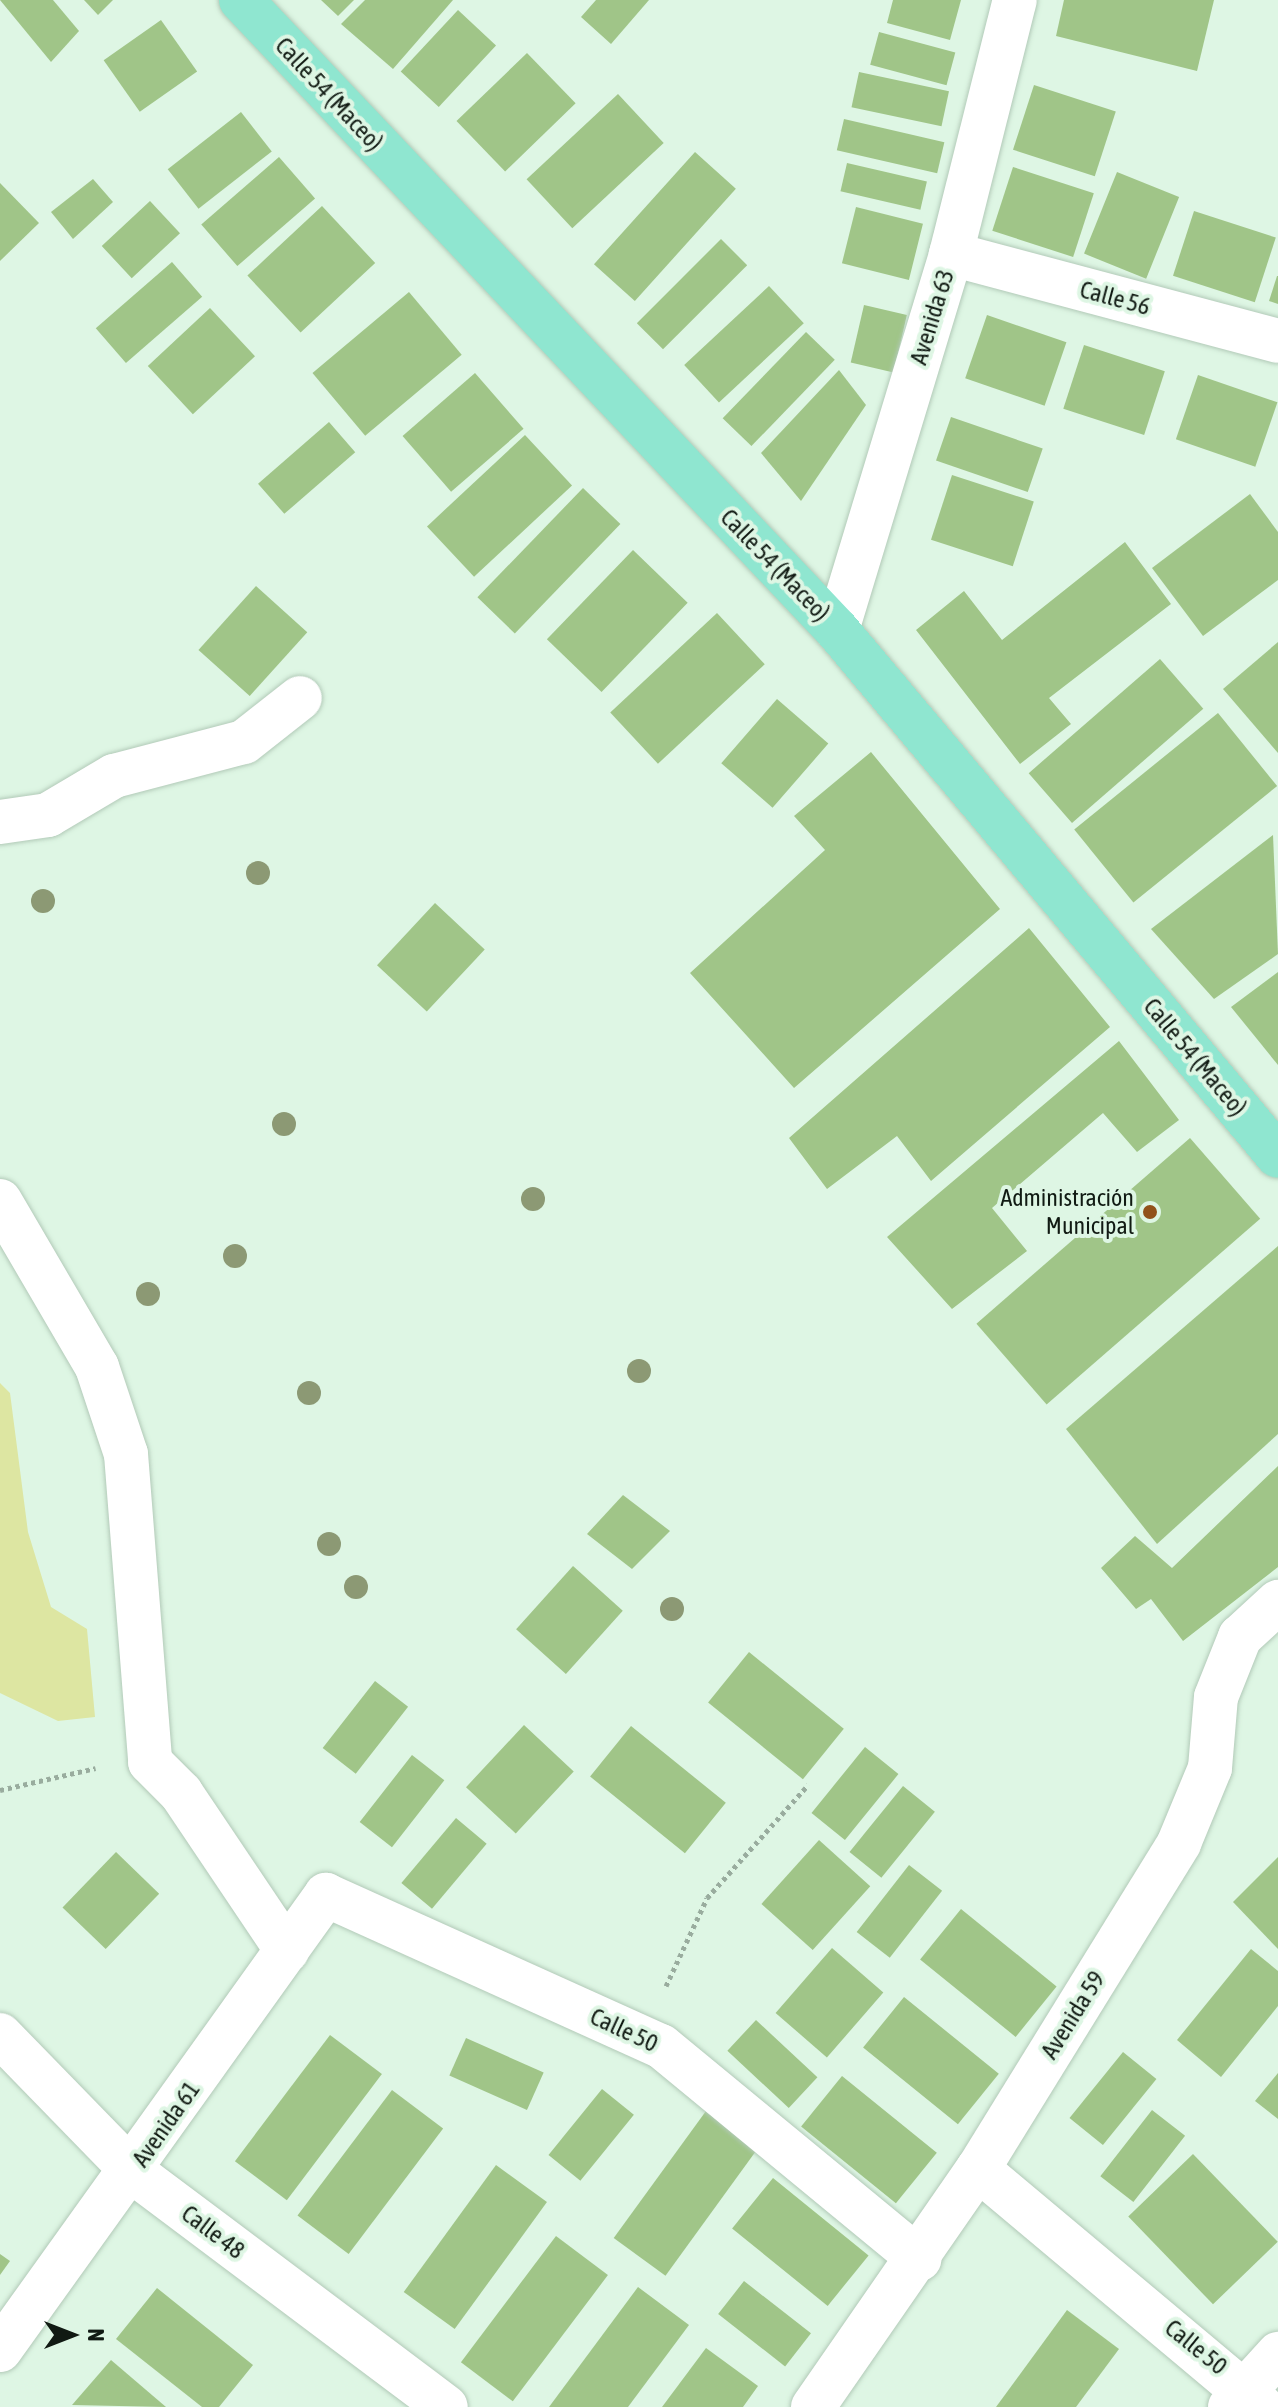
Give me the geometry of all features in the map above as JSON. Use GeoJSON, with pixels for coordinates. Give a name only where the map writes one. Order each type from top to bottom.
{"type":"FeatureCollection","features":[{"type":"Feature","properties":{"kind":"main road","name":"Calle 54 (Maceo)"},"geometry":{"type":"LineString","coordinates":[[241,0],[837,630],[1274,1145]]}},
{"type":"Feature","properties":{"kind":"street","name":"Avenida 63"},"geometry":{"type":"LineString","coordinates":[[837,630],[951,254],[1015,0]]}},
{"type":"Feature","properties":{"kind":"street","name":"Calle 56"},"geometry":{"type":"LineString","coordinates":[[951,254],[1278,341]]}},
{"type":"Feature","properties":{"kind":"street"},"geometry":{"type":"LineString","coordinates":[[0,822],[48,815],[114,776],[244,742],[300,698]]}},
{"type":"Feature","properties":{"kind":"street"},"geometry":{"type":"LineString","coordinates":[[0,1201],[97,1367],[126,1454],[150,1762],[181,1793],[287,1951]]}},
{"type":"Feature","properties":{"kind":"street","name":"Avenida 59"},"geometry":{"type":"LineString","coordinates":[[813,2407],[919,2259],[978,2169],[1179,1843],[1210,1768],[1216,1697],[1240,1637],[1278,1602]]}},
{"type":"Feature","properties":{"kind":"street","name":"Calle 50"},"geometry":{"type":"LineString","coordinates":[[326,1895],[661,2046],[919,2259]]}},
{"type":"Feature","properties":{"kind":"street","name":"Avenida 61"},"geometry":{"type":"LineString","coordinates":[[0,2350],[133,2172],[326,1895]]}},
{"type":"Feature","properties":{"kind":"street","name":"Calle 48"},"geometry":{"type":"LineString","coordinates":[[0,2035],[133,2172],[446,2407]]}},
{"type":"Feature","properties":{"kind":"street","name":"Calle 50"},"geometry":{"type":"LineString","coordinates":[[978,2169],[1246,2400]]}},
{"type":"Feature","properties":{"kind":"street"},"geometry":{"type":"LineString","coordinates":[[1246,2400],[1278,2354]]}},
{"type":"Feature","properties":{"kind":"path"},"geometry":{"type":"LineString","coordinates":[[0,1790],[54,1773],[150,1762]]}},
{"type":"Feature","properties":{"kind":"path"},"geometry":{"type":"LineString","coordinates":[[661,2046],[666,1987],[707,1898],[808,1785]]}},
{"type":"Feature","properties":{"kind":"green space"},"geometry":{"type":"Polygon","coordinates":[[[0,1383],[10,1393],[28,1532],[51,1607],[87,1629],[95,1717],[58,1721],[0,1693],[0,1383]]]}},
{"type":"Feature","properties":{"kind":"building"},"geometry":{"type":"Polygon","coordinates":[[[0,0],[53,0],[79,31],[51,62],[0,0]]]}},
{"type":"Feature","properties":{"kind":"building"},"geometry":{"type":"Polygon","coordinates":[[[84,0],[113,0],[98,15],[84,0]]]}},
{"type":"Feature","properties":{"kind":"building"},"geometry":{"type":"Polygon","coordinates":[[[321,0],[354,0],[338,16],[321,0]]]}},
{"type":"Feature","properties":{"kind":"building"},"geometry":{"type":"Polygon","coordinates":[[[365,0],[453,0],[393,69],[341,24],[365,0]]]}},
{"type":"Feature","properties":{"kind":"building"},"geometry":{"type":"Polygon","coordinates":[[[596,0],[649,0],[611,44],[581,17],[596,0]]]}},
{"type":"Feature","properties":{"kind":"building"},"geometry":{"type":"Polygon","coordinates":[[[893,0],[961,0],[950,40],[887,23],[893,0]]]}},
{"type":"Feature","properties":{"kind":"building"},"geometry":{"type":"Polygon","coordinates":[[[1064,0],[1214,0],[1197,71],[1056,36],[1064,0]]]}},
{"type":"Feature","properties":{"kind":"building"},"geometry":{"type":"Polygon","coordinates":[[[458,10],[496,45],[439,107],[401,71],[458,10]]]}},
{"type":"Feature","properties":{"kind":"building"},"geometry":{"type":"Polygon","coordinates":[[[161,20],[197,72],[140,112],[104,60],[161,20]]]}},
{"type":"Feature","properties":{"kind":"building"},"geometry":{"type":"Polygon","coordinates":[[[879,32],[955,52],[947,85],[870,65],[879,32]]]}},
{"type":"Feature","properties":{"kind":"building"},"geometry":{"type":"Polygon","coordinates":[[[527,53],[576,103],[505,171],[457,121],[527,53]]]}},
{"type":"Feature","properties":{"kind":"building"},"geometry":{"type":"Polygon","coordinates":[[[859,72],[949,91],[942,126],[852,107],[859,72]]]}},
{"type":"Feature","properties":{"kind":"building"},"geometry":{"type":"Polygon","coordinates":[[[1034,85],[1116,112],[1095,176],[1013,150],[1034,85]]]}},
{"type":"Feature","properties":{"kind":"building"},"geometry":{"type":"Polygon","coordinates":[[[618,94],[664,143],[572,228],[527,179],[618,94]]]}},
{"type":"Feature","properties":{"kind":"building"},"geometry":{"type":"Polygon","coordinates":[[[241,112],[272,151],[198,209],[168,169],[241,112]]]}},
{"type":"Feature","properties":{"kind":"building"},"geometry":{"type":"Polygon","coordinates":[[[844,119],[944,142],[937,173],[837,150],[844,119]]]}},
{"type":"Feature","properties":{"kind":"building"},"geometry":{"type":"Polygon","coordinates":[[[695,152],[736,189],[635,301],[594,264],[695,152]]]}},
{"type":"Feature","properties":{"kind":"building"},"geometry":{"type":"Polygon","coordinates":[[[279,157],[315,199],[237,266],[201,225],[279,157]]]}},
{"type":"Feature","properties":{"kind":"building"},"geometry":{"type":"Polygon","coordinates":[[[847,163],[927,181],[920,210],[840,191],[847,163]]]}},
{"type":"Feature","properties":{"kind":"building"},"geometry":{"type":"Polygon","coordinates":[[[1013,167],[1094,193],[1073,257],[992,231],[1013,167]]]}},
{"type":"Feature","properties":{"kind":"building"},"geometry":{"type":"Polygon","coordinates":[[[1117,172],[1179,197],[1146,279],[1084,254],[1117,172]]]}},
{"type":"Feature","properties":{"kind":"building"},"geometry":{"type":"Polygon","coordinates":[[[93,179],[113,202],[73,239],[51,212],[93,179]]]}},
{"type":"Feature","properties":{"kind":"building"},"geometry":{"type":"Polygon","coordinates":[[[0,183],[39,223],[0,261],[0,183]]]}},
{"type":"Feature","properties":{"kind":"building"},"geometry":{"type":"Polygon","coordinates":[[[150,201],[180,233],[132,278],[102,246],[150,201]]]}},
{"type":"Feature","properties":{"kind":"building"},"geometry":{"type":"Polygon","coordinates":[[[322,206],[375,263],[301,333],[247,276],[322,206]]]}},
{"type":"Feature","properties":{"kind":"building"},"geometry":{"type":"Polygon","coordinates":[[[856,207],[923,224],[909,280],[842,263],[856,207]]]}},
{"type":"Feature","properties":{"kind":"building"},"geometry":{"type":"Polygon","coordinates":[[[1194,211],[1276,238],[1255,302],[1173,276],[1194,211]]]}},
{"type":"Feature","properties":{"kind":"building"},"geometry":{"type":"Polygon","coordinates":[[[721,239],[747,265],[663,349],[637,323],[721,239]]]}},
{"type":"Feature","properties":{"kind":"building"},"geometry":{"type":"Polygon","coordinates":[[[172,262],[202,297],[126,363],[96,328],[172,262]]]}},
{"type":"Feature","properties":{"kind":"building"},"geometry":{"type":"Polygon","coordinates":[[[1278,276],[1278,304],[1269,301],[1278,276]]]}},
{"type":"Feature","properties":{"kind":"building"},"geometry":{"type":"Polygon","coordinates":[[[769,286],[804,323],[719,402],[684,365],[769,286]]]}},
{"type":"Feature","properties":{"kind":"building"},"geometry":{"type":"Polygon","coordinates":[[[409,292],[462,355],[365,436],[312,373],[409,292]]]}},
{"type":"Feature","properties":{"kind":"building"},"geometry":{"type":"Polygon","coordinates":[[[864,305],[907,315],[894,372],[851,362],[864,305]]]}},
{"type":"Feature","properties":{"kind":"building"},"geometry":{"type":"Polygon","coordinates":[[[210,308],[255,356],[193,414],[148,366],[210,308]]]}},
{"type":"Feature","properties":{"kind":"building"},"geometry":{"type":"Polygon","coordinates":[[[987,315],[1066,342],[1045,406],[965,378],[987,315]]]}},
{"type":"Feature","properties":{"kind":"building"},"geometry":{"type":"Polygon","coordinates":[[[806,332],[835,360],[751,446],[723,418],[806,332]]]}},
{"type":"Feature","properties":{"kind":"building"},"geometry":{"type":"Polygon","coordinates":[[[1084,345],[1165,371],[1144,435],[1063,409],[1084,345]]]}},
{"type":"Feature","properties":{"kind":"building"},"geometry":{"type":"Polygon","coordinates":[[[839,370],[866,405],[801,501],[761,453],[839,370]]]}},
{"type":"Feature","properties":{"kind":"building"},"geometry":{"type":"Polygon","coordinates":[[[475,373],[524,429],[451,492],[403,436],[475,373]]]}},
{"type":"Feature","properties":{"kind":"building"},"geometry":{"type":"Polygon","coordinates":[[[1198,375],[1277,402],[1255,467],[1176,439],[1198,375]]]}},
{"type":"Feature","properties":{"kind":"building"},"geometry":{"type":"Polygon","coordinates":[[[951,417],[1043,449],[1028,492],[936,460],[951,417]]]}},
{"type":"Feature","properties":{"kind":"building"},"geometry":{"type":"Polygon","coordinates":[[[329,422],[355,452],[284,514],[258,484],[329,422]]]}},
{"type":"Feature","properties":{"kind":"building"},"geometry":{"type":"Polygon","coordinates":[[[525,435],[572,485],[474,577],[427,526],[525,435]]]}},
{"type":"Feature","properties":{"kind":"building"},"geometry":{"type":"Polygon","coordinates":[[[952,475],[1034,502],[1013,566],[931,540],[952,475]]]}},
{"type":"Feature","properties":{"kind":"building"},"geometry":{"type":"Polygon","coordinates":[[[583,488],[620,524],[515,633],[477,597],[583,488]]]}},
{"type":"Feature","properties":{"kind":"building"},"geometry":{"type":"Polygon","coordinates":[[[1250,494],[1278,532],[1278,580],[1203,636],[1152,568],[1250,494]]]}},
{"type":"Feature","properties":{"kind":"building"},"geometry":{"type":"Polygon","coordinates":[[[1125,542],[1171,604],[1049,698],[1071,724],[1020,764],[916,630],[964,591],[1002,640],[1125,542]]]}},
{"type":"Feature","properties":{"kind":"building"},"geometry":{"type":"Polygon","coordinates":[[[633,550],[688,603],[602,692],[547,639],[633,550]]]}},
{"type":"Feature","properties":{"kind":"building"},"geometry":{"type":"Polygon","coordinates":[[[256,586],[307,632],[250,696],[198,650],[256,586]]]}},
{"type":"Feature","properties":{"kind":"building"},"geometry":{"type":"Polygon","coordinates":[[[717,613],[765,664],[658,764],[610,713],[717,613]]]}},
{"type":"Feature","properties":{"kind":"building"},"geometry":{"type":"Polygon","coordinates":[[[1278,642],[1278,753],[1223,689],[1278,642]]]}},
{"type":"Feature","properties":{"kind":"building"},"geometry":{"type":"Polygon","coordinates":[[[1160,659],[1203,709],[1072,823],[1029,773],[1160,659]]]}},
{"type":"Feature","properties":{"kind":"building"},"geometry":{"type":"Polygon","coordinates":[[[777,699],[828,744],[773,808],[721,763],[777,699]]]}},
{"type":"Feature","properties":{"kind":"building"},"geometry":{"type":"Polygon","coordinates":[[[1218,713],[1277,786],[1133,902],[1074,829],[1218,713]]]}},
{"type":"Feature","properties":{"kind":"building"},"geometry":{"type":"Polygon","coordinates":[[[871,752],[1000,909],[794,1088],[690,973],[825,850],[794,816],[871,752]]]}},
{"type":"Feature","properties":{"kind":"building"},"geometry":{"type":"Polygon","coordinates":[[[1273,835],[1278,954],[1214,999],[1151,929],[1273,835]]]}},
{"type":"Feature","properties":{"kind":"building"},"geometry":{"type":"Polygon","coordinates":[[[435,903],[485,949],[427,1012],[377,965],[435,903]]]}},
{"type":"Feature","properties":{"kind":"building"},"geometry":{"type":"Polygon","coordinates":[[[1029,928],[1110,1027],[931,1181],[897,1136],[827,1189],[789,1138],[1029,928]]]}},
{"type":"Feature","properties":{"kind":"building"},"geometry":{"type":"Polygon","coordinates":[[[1278,972],[1278,1065],[1231,1007],[1278,972]]]}},
{"type":"Feature","properties":{"kind":"building"},"geometry":{"type":"Polygon","coordinates":[[[1119,1041],[1179,1120],[1137,1152],[1103,1113],[992,1208],[1027,1251],[952,1309],[887,1237],[1119,1041]]]}},
{"type":"Feature","properties":{"kind":"building"},"geometry":{"type":"Polygon","coordinates":[[[1190,1138],[1260,1219],[1047,1404],[976,1324],[1190,1138]]]}},
{"type":"Feature","properties":{"kind":"building"},"geometry":{"type":"Polygon","coordinates":[[[1278,1246],[1278,1434],[1157,1544],[1066,1429],[1278,1246]]]}},
{"type":"Feature","properties":{"kind":"building"},"geometry":{"type":"Polygon","coordinates":[[[1278,1466],[1278,1567],[1183,1641],[1151,1599],[1136,1609],[1101,1568],[1135,1536],[1172,1568],[1278,1466]]]}},
{"type":"Feature","properties":{"kind":"building"},"geometry":{"type":"Polygon","coordinates":[[[623,1495],[670,1531],[632,1569],[587,1534],[623,1495]]]}},
{"type":"Feature","properties":{"kind":"building"},"geometry":{"type":"Polygon","coordinates":[[[573,1566],[623,1611],[566,1674],[516,1629],[573,1566]]]}},
{"type":"Feature","properties":{"kind":"building"},"geometry":{"type":"Polygon","coordinates":[[[749,1652],[844,1729],[803,1779],[708,1703],[749,1652]]]}},
{"type":"Feature","properties":{"kind":"building"},"geometry":{"type":"Polygon","coordinates":[[[375,1681],[408,1707],[356,1774],[323,1748],[375,1681]]]}},
{"type":"Feature","properties":{"kind":"building"},"geometry":{"type":"Polygon","coordinates":[[[524,1725],[574,1771],[516,1834],[466,1787],[524,1725]]]}},
{"type":"Feature","properties":{"kind":"building"},"geometry":{"type":"Polygon","coordinates":[[[631,1726],[726,1803],[685,1853],[590,1777],[631,1726]]]}},
{"type":"Feature","properties":{"kind":"building"},"geometry":{"type":"Polygon","coordinates":[[[865,1747],[898,1774],[845,1840],[812,1813],[865,1747]]]}},
{"type":"Feature","properties":{"kind":"building"},"geometry":{"type":"Polygon","coordinates":[[[412,1755],[444,1780],[392,1847],[360,1822],[412,1755]]]}},
{"type":"Feature","properties":{"kind":"building"},"geometry":{"type":"Polygon","coordinates":[[[903,1786],[935,1812],[881,1878],[850,1852],[903,1786]]]}},
{"type":"Feature","properties":{"kind":"building"},"geometry":{"type":"Polygon","coordinates":[[[456,1818],[487,1844],[432,1909],[401,1883],[456,1818]]]}},
{"type":"Feature","properties":{"kind":"building"},"geometry":{"type":"Polygon","coordinates":[[[819,1840],[870,1886],[813,1950],[761,1904],[819,1840]]]}},
{"type":"Feature","properties":{"kind":"building"},"geometry":{"type":"Polygon","coordinates":[[[116,1852],[159,1894],[106,1949],[63,1907],[116,1852]]]}},
{"type":"Feature","properties":{"kind":"building"},"geometry":{"type":"Polygon","coordinates":[[[1278,1857],[1278,1949],[1233,1902],[1278,1857]]]}},
{"type":"Feature","properties":{"kind":"building"},"geometry":{"type":"Polygon","coordinates":[[[909,1865],[942,1891],[890,1958],[857,1932],[909,1865]]]}},
{"type":"Feature","properties":{"kind":"building"},"geometry":{"type":"Polygon","coordinates":[[[961,1909],[1057,1986],[1016,2037],[920,1960],[961,1909]]]}},
{"type":"Feature","properties":{"kind":"building"},"geometry":{"type":"Polygon","coordinates":[[[832,1948],[883,1993],[827,2058],[776,2013],[832,1948]]]}},
{"type":"Feature","properties":{"kind":"building"},"geometry":{"type":"Polygon","coordinates":[[[1251,1949],[1278,1971],[1278,2006],[1221,2077],[1177,2040],[1251,1949]]]}},
{"type":"Feature","properties":{"kind":"building"},"geometry":{"type":"Polygon","coordinates":[[[904,1997],[999,2074],[958,2124],[863,2048],[904,1997]]]}},
{"type":"Feature","properties":{"kind":"building"},"geometry":{"type":"Polygon","coordinates":[[[756,2020],[817,2077],[789,2108],[727,2051],[756,2020]]]}},
{"type":"Feature","properties":{"kind":"building"},"geometry":{"type":"Polygon","coordinates":[[[330,2035],[382,2074],[287,2200],[235,2161],[330,2035]]]}},
{"type":"Feature","properties":{"kind":"building"},"geometry":{"type":"Polygon","coordinates":[[[466,2038],[544,2073],[527,2110],[449,2075],[466,2038]]]}},
{"type":"Feature","properties":{"kind":"building"},"geometry":{"type":"Polygon","coordinates":[[[1123,2052],[1156,2079],[1103,2145],[1070,2118],[1123,2052]]]}},
{"type":"Feature","properties":{"kind":"building"},"geometry":{"type":"Polygon","coordinates":[[[1278,2073],[1278,2119],[1255,2101],[1278,2073]]]}},
{"type":"Feature","properties":{"kind":"building"},"geometry":{"type":"Polygon","coordinates":[[[842,2076],[937,2153],[896,2203],[801,2127],[842,2076]]]}},
{"type":"Feature","properties":{"kind":"building"},"geometry":{"type":"Polygon","coordinates":[[[602,2089],[634,2115],[580,2181],[549,2155],[602,2089]]]}},
{"type":"Feature","properties":{"kind":"building"},"geometry":{"type":"Polygon","coordinates":[[[392,2090],[443,2129],[349,2254],[298,2215],[392,2090]]]}},
{"type":"Feature","properties":{"kind":"building"},"geometry":{"type":"Polygon","coordinates":[[[1152,2110],[1185,2136],[1133,2202],[1100,2176],[1152,2110]]]}},
{"type":"Feature","properties":{"kind":"building"},"geometry":{"type":"Polygon","coordinates":[[[706,2111],[758,2149],[665,2276],[614,2238],[706,2111]]]}},
{"type":"Feature","properties":{"kind":"building"},"geometry":{"type":"Polygon","coordinates":[[[1193,2154],[1278,2242],[1213,2304],[1128,2217],[1193,2154]]]}},
{"type":"Feature","properties":{"kind":"building"},"geometry":{"type":"Polygon","coordinates":[[[496,2165],[547,2202],[455,2329],[404,2292],[496,2165]]]}},
{"type":"Feature","properties":{"kind":"building"},"geometry":{"type":"Polygon","coordinates":[[[773,2178],[869,2255],[828,2306],[732,2229],[773,2178]]]}},
{"type":"Feature","properties":{"kind":"building"},"geometry":{"type":"Polygon","coordinates":[[[556,2236],[608,2275],[513,2401],[461,2362],[556,2236]]]}},
{"type":"Feature","properties":{"kind":"building"},"geometry":{"type":"Polygon","coordinates":[[[0,2254],[10,2261],[0,2275],[0,2254]]]}},
{"type":"Feature","properties":{"kind":"building"},"geometry":{"type":"Polygon","coordinates":[[[744,2281],[811,2333],[785,2366],[718,2314],[744,2281]]]}},
{"type":"Feature","properties":{"kind":"building"},"geometry":{"type":"Polygon","coordinates":[[[638,2287],[689,2325],[628,2407],[549,2407],[638,2287]]]}},
{"type":"Feature","properties":{"kind":"building"},"geometry":{"type":"Polygon","coordinates":[[[157,2288],[253,2365],[219,2407],[202,2407],[116,2339],[157,2288]]]}},
{"type":"Feature","properties":{"kind":"building"},"geometry":{"type":"Polygon","coordinates":[[[1067,2310],[1119,2349],[1076,2407],[996,2407],[1067,2310]]]}},
{"type":"Feature","properties":{"kind":"building"},"geometry":{"type":"Polygon","coordinates":[[[706,2348],[758,2386],[743,2407],[662,2407],[706,2348]]]}},
{"type":"Feature","properties":{"kind":"building"},"geometry":{"type":"Polygon","coordinates":[[[111,2360],[166,2407],[72,2405],[111,2360]]]}},
{"type":"Feature","properties":{"kind":"place","name":"Administración Municipal"},"geometry":{"type":"Point","coordinates":[1150,1212]}}]}
